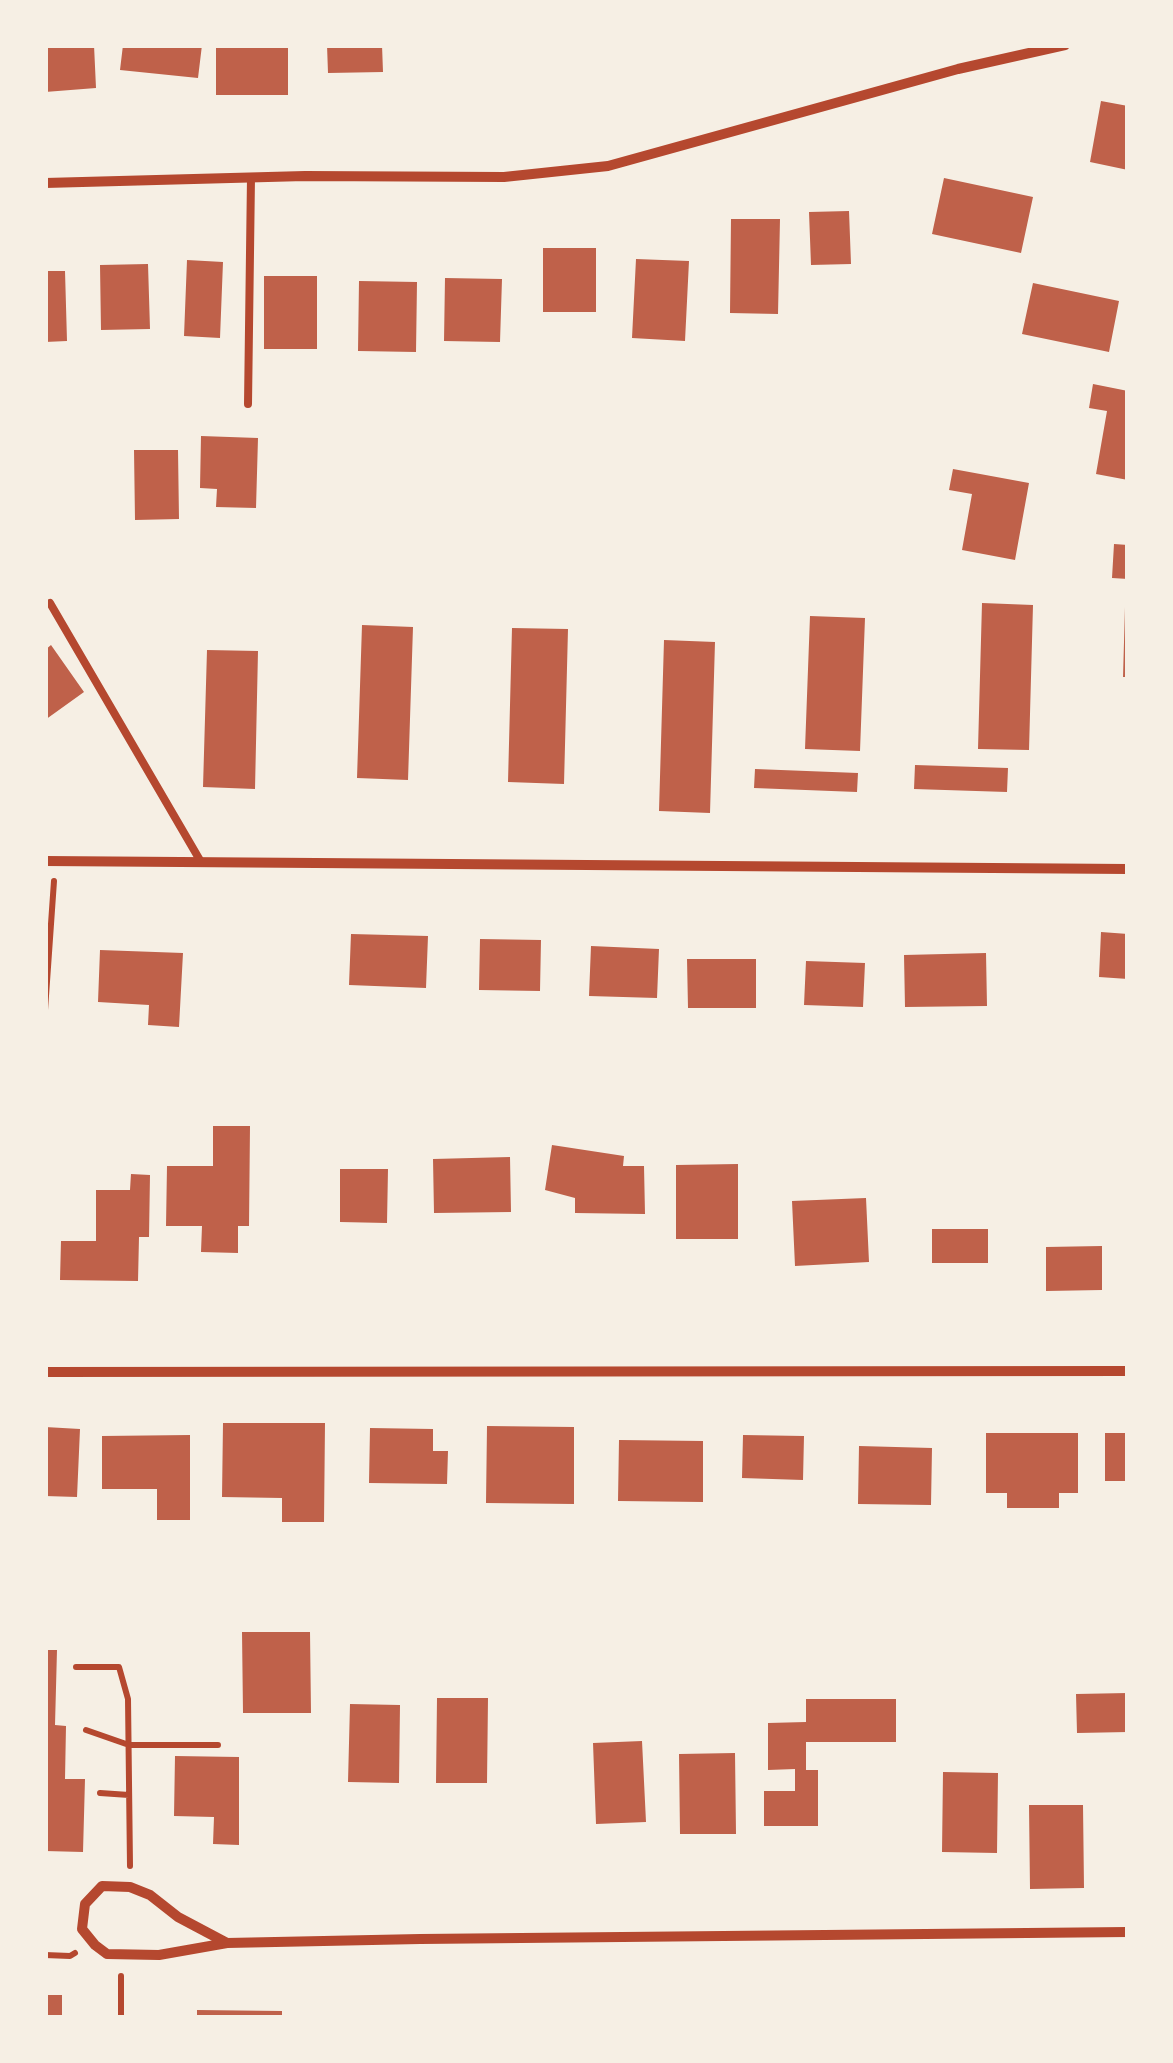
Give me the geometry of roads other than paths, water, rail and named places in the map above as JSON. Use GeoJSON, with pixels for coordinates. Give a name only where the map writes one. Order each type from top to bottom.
{"type":"FeatureCollection","features":[{"type":"Feature","properties":{"kind":"street"},"geometry":{"type":"LineString","coordinates":[[45,183],[504,176],[608,166],[958,70],[1065,45]]}},
{"type":"Feature","properties":{"kind":"street"},"geometry":{"type":"LineString","coordinates":[[50,861],[1128,869]]}},
{"type":"Feature","properties":{"kind":"street"},"geometry":{"type":"LineString","coordinates":[[45,1372],[1128,1371]]}},
{"type":"Feature","properties":{"kind":"street"},"geometry":{"type":"LineString","coordinates":[[227,1943],[178,1917],[150,1895],[130,1887],[102,1886],[84,1904],[82,1929],[107,1954],[121,1955],[159,1956],[227,1943],[420,1938],[1128,1932]]}},
{"type":"Feature","properties":{"kind":"lane"},"geometry":{"type":"LineString","coordinates":[[248,404],[251,177]]}},
{"type":"Feature","properties":{"kind":"lane"},"geometry":{"type":"LineString","coordinates":[[50,602],[202,863]]}}]}
